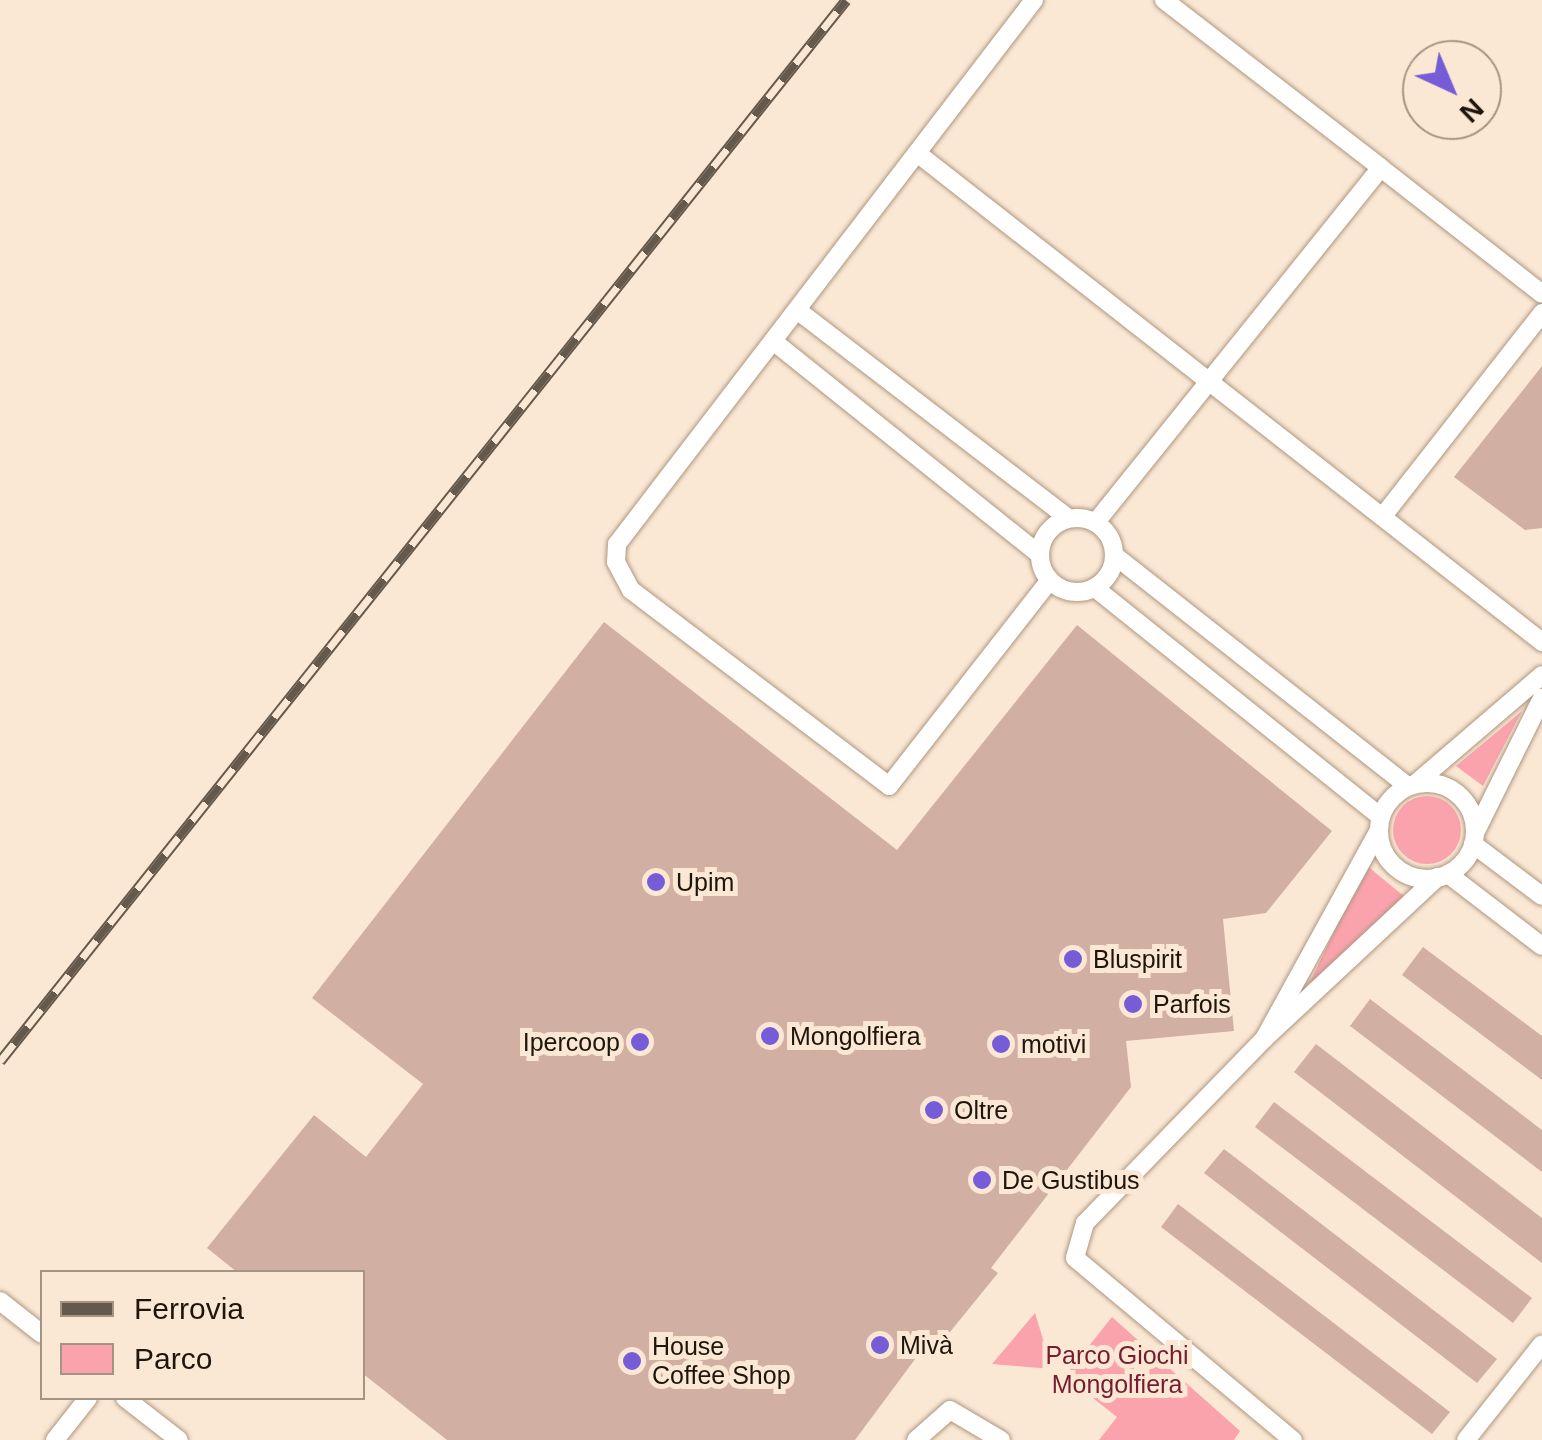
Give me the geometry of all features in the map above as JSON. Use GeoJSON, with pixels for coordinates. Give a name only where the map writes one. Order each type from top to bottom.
{"type":"FeatureCollection","features":[{"type":"Feature","properties":{"kind":"lane"},"geometry":{"type":"LineString","coordinates":[[1034,0],[617,544],[631,590],[890,786],[1049,581]]}},
{"type":"Feature","properties":{"kind":"lane"},"geometry":{"type":"LineString","coordinates":[[1164,0],[1542,294]]}},
{"type":"Feature","properties":{"kind":"lane"},"geometry":{"type":"LineString","coordinates":[[917,153],[1542,642]]}},
{"type":"Feature","properties":{"kind":"lane"},"geometry":{"type":"LineString","coordinates":[[1096,522],[1381,168]]}},
{"type":"Feature","properties":{"kind":"lane"},"geometry":{"type":"LineString","coordinates":[[796,310],[1068,518],[1096,522]]}},
{"type":"Feature","properties":{"kind":"lane"},"geometry":{"type":"LineString","coordinates":[[1382,516],[1542,313]]}},
{"type":"Feature","properties":{"kind":"lane"},"geometry":{"type":"LineString","coordinates":[[773,341],[1039,554],[1049,581],[1071,592],[1095,588],[1380,824],[1396,868],[1443,876],[1542,946]]}},
{"type":"Feature","properties":{"kind":"lane"},"geometry":{"type":"LineString","coordinates":[[1039,554],[1047,532],[1068,518]]}},
{"type":"Feature","properties":{"kind":"lane"},"geometry":{"type":"LineString","coordinates":[[1096,522],[1114,556],[1412,785],[1455,792],[1474,838],[1542,896]]}},
{"type":"Feature","properties":{"kind":"lane"},"geometry":{"type":"LineString","coordinates":[[1095,588],[1114,556]]}},
{"type":"Feature","properties":{"kind":"lane"},"geometry":{"type":"LineString","coordinates":[[1264,1039],[1380,824],[1412,785],[1542,675]]}},
{"type":"Feature","properties":{"kind":"lane"},"geometry":{"type":"LineString","coordinates":[[1293,1440],[1084,1275],[1074,1243],[1102,1204],[1264,1039],[1443,876],[1474,838],[1542,698]]}},
{"type":"Feature","properties":{"kind":"lane"},"geometry":{"type":"LineString","coordinates":[[0,1301],[40,1332]]}},
{"type":"Feature","properties":{"kind":"lane"},"geometry":{"type":"LineString","coordinates":[[1466,1440],[1542,1344]]}},
{"type":"Feature","properties":{"kind":"lane"},"geometry":{"type":"LineString","coordinates":[[60,1438],[87,1400]]}},
{"type":"Feature","properties":{"kind":"lane"},"geometry":{"type":"LineString","coordinates":[[127,1400],[179,1440]]}},
{"type":"Feature","properties":{"kind":"lane"},"geometry":{"type":"LineString","coordinates":[[916,1440],[950,1410],[1001,1440]]}},
{"type":"Feature","properties":{"kind":"green space"},"geometry":{"type":"Polygon","coordinates":[[[1522,711],[1483,786],[1456,766],[1522,711]]]}},
{"type":"Feature","properties":{"kind":"green space"},"geometry":{"type":"Polygon","coordinates":[[[1427,796],[1451,806],[1461,830],[1451,854],[1427,864],[1403,854],[1393,830],[1403,806],[1427,796]]]}},
{"type":"Feature","properties":{"kind":"green space"},"geometry":{"type":"Polygon","coordinates":[[[1366,865],[1405,897],[1309,984],[1366,865]]]}},
{"type":"Feature","properties":{"kind":"green space"},"geometry":{"type":"Polygon","coordinates":[[[1035,1313],[1052,1369],[992,1364],[1035,1313]]]}},
{"type":"Feature","properties":{"kind":"green space","name":"Parco Giochi Mongolfiera"},"geometry":{"type":"Polygon","coordinates":[[[1112,1317],[1240,1431],[1234,1440],[1099,1440],[1117,1417],[1065,1376],[1112,1317]]]}},
{"type":"Feature","properties":{"kind":"building"},"geometry":{"type":"Polygon","coordinates":[[[1542,366],[1542,528],[1525,530],[1454,477],[1542,366]]]}},
{"type":"Feature","properties":{"kind":"building","name":"Mongolfiera"},"geometry":{"type":"Polygon","coordinates":[[[604,622],[897,850],[1077,625],[1332,831],[1266,913],[1223,919],[1234,1031],[1126,1041],[1131,1087],[991,1268],[998,1273],[941,1343],[933,1335],[855,1440],[447,1440],[365,1375],[365,1270],[234,1270],[207,1248],[314,1115],[366,1157],[423,1084],[312,998],[604,622]]]}},
{"type":"Feature","properties":{"kind":"building"},"geometry":{"type":"Polygon","coordinates":[[[1423,947],[1542,1036],[1542,1080],[1402,975],[1423,947]]]}},
{"type":"Feature","properties":{"kind":"building"},"geometry":{"type":"Polygon","coordinates":[[[1370,999],[1542,1130],[1542,1172],[1350,1026],[1370,999]]]}},
{"type":"Feature","properties":{"kind":"building"},"geometry":{"type":"Polygon","coordinates":[[[1316,1044],[1542,1218],[1542,1263],[1294,1072],[1316,1044]]]}},
{"type":"Feature","properties":{"kind":"building"},"geometry":{"type":"Polygon","coordinates":[[[1274,1102],[1532,1298],[1513,1323],[1255,1127],[1274,1102]]]}},
{"type":"Feature","properties":{"kind":"building"},"geometry":{"type":"Polygon","coordinates":[[[1224,1149],[1497,1359],[1477,1383],[1204,1173],[1224,1149]]]}},
{"type":"Feature","properties":{"kind":"building"},"geometry":{"type":"Polygon","coordinates":[[[1178,1204],[1450,1412],[1432,1434],[1161,1227],[1178,1204]]]}},
{"type":"Feature","properties":{"kind":"railway"},"geometry":{"type":"LineString","coordinates":[[0,1061],[846,0]]}},
{"type":"Feature","properties":{"kind":"place","name":"Upim"},"geometry":{"type":"Point","coordinates":[656,882]}},
{"type":"Feature","properties":{"kind":"place","name":"Bluspirit"},"geometry":{"type":"Point","coordinates":[1073,959]}},
{"type":"Feature","properties":{"kind":"place","name":"Parfois"},"geometry":{"type":"Point","coordinates":[1133,1004]}},
{"type":"Feature","properties":{"kind":"place","name":"Mongolfiera"},"geometry":{"type":"Point","coordinates":[770,1036]}},
{"type":"Feature","properties":{"kind":"place","name":"Ipercoop"},"geometry":{"type":"Point","coordinates":[640,1042]}},
{"type":"Feature","properties":{"kind":"place","name":"motivi"},"geometry":{"type":"Point","coordinates":[1001,1044]}},
{"type":"Feature","properties":{"kind":"place","name":"Oltre"},"geometry":{"type":"Point","coordinates":[934,1110]}},
{"type":"Feature","properties":{"kind":"place","name":"De Gustibus"},"geometry":{"type":"Point","coordinates":[982,1180]}},
{"type":"Feature","properties":{"kind":"place","name":"Mivà"},"geometry":{"type":"Point","coordinates":[880,1345]}},
{"type":"Feature","properties":{"kind":"place","name":"House Coffee Shop"},"geometry":{"type":"Point","coordinates":[632,1361]}}]}
